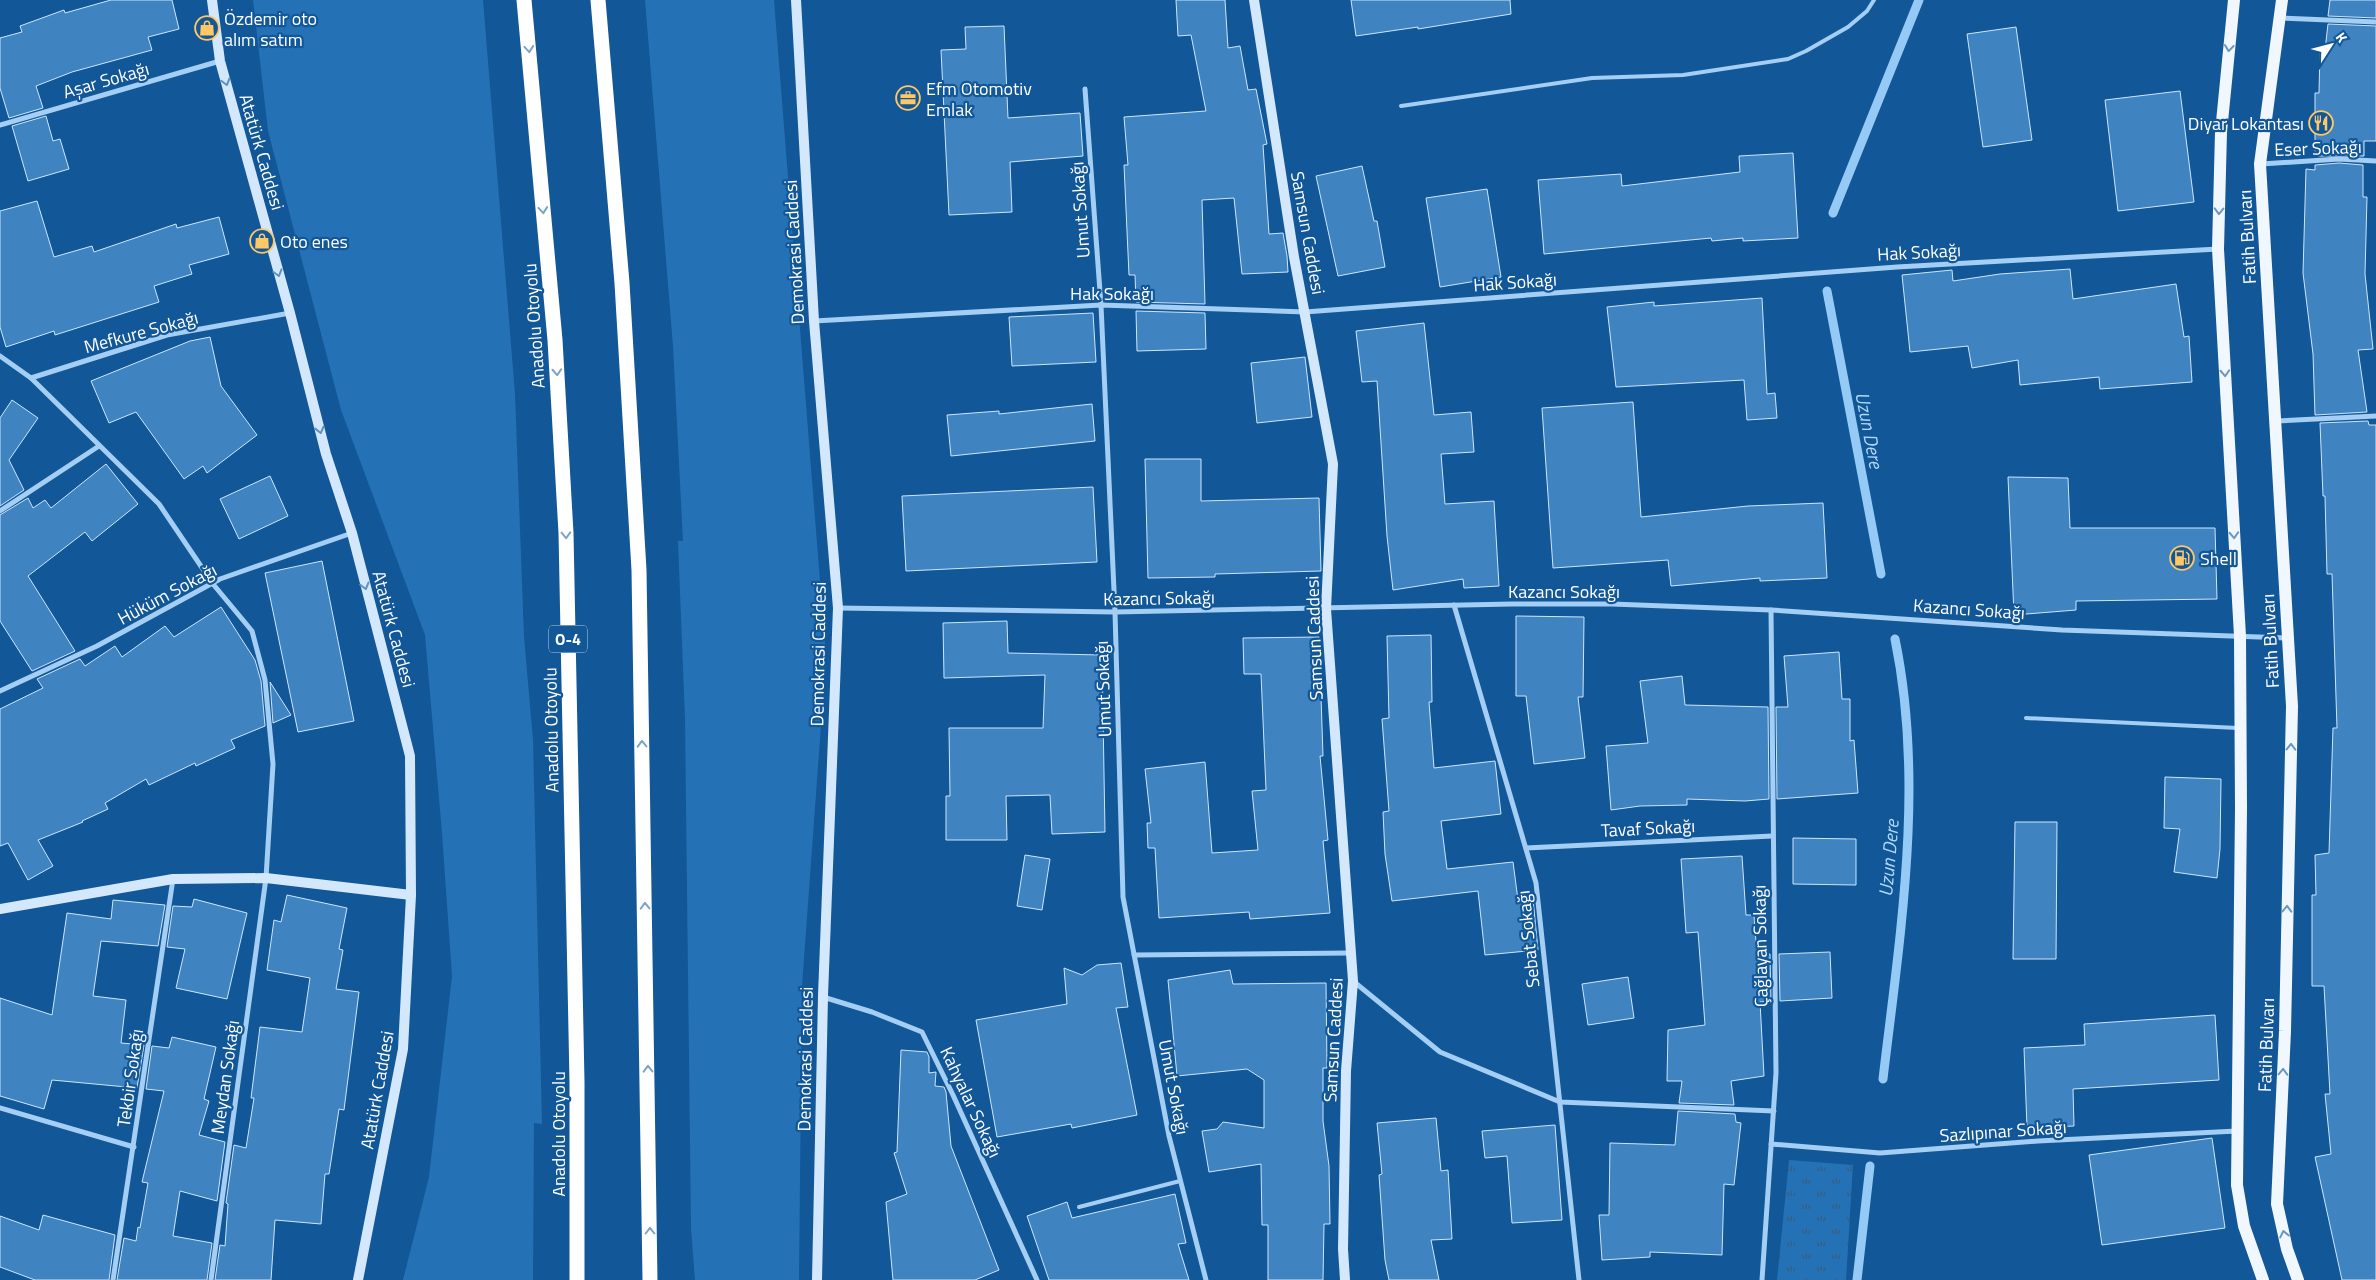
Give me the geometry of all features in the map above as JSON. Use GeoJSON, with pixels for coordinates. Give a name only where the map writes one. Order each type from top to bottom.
{"type":"FeatureCollection","features":[{"type":"Feature","properties":{"kind":"highway","name":"Anadolu Otoyolu"},"geometry":{"type":"LineString","coordinates":[[524,0],[555,340],[566,533],[577,1082],[576,1280]]}},
{"type":"Feature","properties":{"kind":"highway"},"geometry":{"type":"LineString","coordinates":[[598,0],[622,283],[639,570],[650,1171],[650,1280]]}},
{"type":"Feature","properties":{"kind":"main road","name":"Fatih Bulvarı"},"geometry":{"type":"LineString","coordinates":[[2234,0],[2220,132],[2218,249],[2240,636],[2237,1185],[2244,1226],[2262,1280]]}},
{"type":"Feature","properties":{"kind":"main road","name":"Fatih Bulvarı"},"geometry":{"type":"LineString","coordinates":[[2282,0],[2260,164],[2292,706],[2285,1031],[2278,1204],[2287,1249],[2298,1280]]}},
{"type":"Feature","properties":{"kind":"street","name":"Atatürk Caddesi"},"geometry":{"type":"LineString","coordinates":[[212,0],[220,61],[290,313],[326,454],[352,533],[410,756],[411,895],[403,1049],[358,1280]]}},
{"type":"Feature","properties":{"kind":"street","name":"Demokrasi Caddesi"},"geometry":{"type":"LineString","coordinates":[[796,0],[814,321],[838,608],[823,996],[817,1280]]}},
{"type":"Feature","properties":{"kind":"street","name":"Samsun Caddesi"},"geometry":{"type":"LineString","coordinates":[[1254,0],[1305,312],[1333,464],[1326,609],[1353,980],[1346,1091],[1343,1249],[1346,1280]]}},
{"type":"Feature","properties":{"kind":"street"},"geometry":{"type":"LineString","coordinates":[[2279,18],[2376,22]]}},
{"type":"Feature","properties":{"kind":"street","name":"Aşar Sokağı"},"geometry":{"type":"LineString","coordinates":[[0,125],[220,61]]}},
{"type":"Feature","properties":{"kind":"street","name":"Umut Sokağı"},"geometry":{"type":"LineString","coordinates":[[1085,89],[1101,305],[1115,612],[1123,897],[1169,1136],[1206,1280]]}},
{"type":"Feature","properties":{"kind":"street","name":"Eser Sokağı"},"geometry":{"type":"LineString","coordinates":[[2260,164],[2339,159],[2376,161]]}},
{"type":"Feature","properties":{"kind":"street","name":"Hak Sokağı"},"geometry":{"type":"LineString","coordinates":[[814,321],[1101,305],[1305,312],[1897,267],[2218,249]]}},
{"type":"Feature","properties":{"kind":"street","name":"Mefkure Sokağı"},"geometry":{"type":"LineString","coordinates":[[31,378],[168,335],[290,313]]}},
{"type":"Feature","properties":{"kind":"street","name":"Meydan Sokağı"},"geometry":{"type":"LineString","coordinates":[[0,356],[31,378],[160,504],[213,584],[252,631],[265,680],[273,764],[266,878],[211,1280]]}},
{"type":"Feature","properties":{"kind":"street"},"geometry":{"type":"LineString","coordinates":[[2275,422],[2376,416]]}},
{"type":"Feature","properties":{"kind":"street"},"geometry":{"type":"LineString","coordinates":[[0,511],[99,446]]}},
{"type":"Feature","properties":{"kind":"street","name":"Hüküm Sokağı"},"geometry":{"type":"LineString","coordinates":[[0,691],[97,646],[213,584],[352,533]]}},
{"type":"Feature","properties":{"kind":"street","name":"Kazancı Sokağı"},"geometry":{"type":"LineString","coordinates":[[838,608],[1115,612],[1454,605],[1612,604],[1770,610],[2062,630],[2288,638]]}},
{"type":"Feature","properties":{"kind":"street","name":"Sebat Sokağı"},"geometry":{"type":"LineString","coordinates":[[1454,605],[1536,883],[1579,1280]]}},
{"type":"Feature","properties":{"kind":"street","name":"Çağlayan Sokağı"},"geometry":{"type":"LineString","coordinates":[[1762,1280],[1776,1073],[1770,610]]}},
{"type":"Feature","properties":{"kind":"street","name":"Tavaf Sokağı"},"geometry":{"type":"LineString","coordinates":[[1526,848],[1772,836]]}},
{"type":"Feature","properties":{"kind":"street"},"geometry":{"type":"LineString","coordinates":[[0,909],[173,879],[266,878],[411,895]]}},
{"type":"Feature","properties":{"kind":"street","name":"Tekbir Sokağı"},"geometry":{"type":"LineString","coordinates":[[113,1280],[173,879]]}},
{"type":"Feature","properties":{"kind":"street"},"geometry":{"type":"LineString","coordinates":[[1134,955],[1351,953]]}},
{"type":"Feature","properties":{"kind":"street"},"geometry":{"type":"LineString","coordinates":[[1353,980],[1440,1052],[1560,1102],[1774,1111]]}},
{"type":"Feature","properties":{"kind":"street","name":"Kahyalar Sokağı"},"geometry":{"type":"LineString","coordinates":[[823,996],[872,1012],[922,1032],[954,1095],[1037,1280]]}},
{"type":"Feature","properties":{"kind":"street"},"geometry":{"type":"LineString","coordinates":[[0,1108],[134,1147]]}},
{"type":"Feature","properties":{"kind":"street","name":"Sazlıpınar Sokağı"},"geometry":{"type":"LineString","coordinates":[[1771,1144],[1880,1153],[2038,1141],[2237,1131]]}},
{"type":"Feature","properties":{"kind":"lane"},"geometry":{"type":"LineString","coordinates":[[1401,106],[1592,78],[1683,75],[1780,60],[1806,52],[1848,27],[1867,11],[1874,0]]}},
{"type":"Feature","properties":{"kind":"lane"},"geometry":{"type":"LineString","coordinates":[[2026,718],[2240,728]]}},
{"type":"Feature","properties":{"kind":"lane"},"geometry":{"type":"LineString","coordinates":[[1078,1206],[1180,1181]]}},
{"type":"Feature","properties":{"kind":"green space"},"geometry":{"type":"Polygon","coordinates":[[[253,0],[483,0],[515,394],[524,637],[533,740],[542,1124],[534,1123],[533,1280],[403,1280],[429,1177],[452,976],[425,635],[341,410],[268,131],[253,0]]]}},
{"type":"Feature","properties":{"kind":"green space"},"geometry":{"type":"Polygon","coordinates":[[[645,0],[774,0],[826,657],[802,986],[799,1280],[695,1280],[691,1229],[685,719],[678,541],[683,541],[673,346],[645,0]]]}},
{"type":"Feature","properties":{"kind":"green space"},"geometry":{"type":"Polygon","coordinates":[[[1789,1160],[1853,1165],[1846,1280],[1777,1280],[1789,1160]]]}},
{"type":"Feature","properties":{"kind":"building"},"geometry":{"type":"Polygon","coordinates":[[[111,0],[172,0],[179,29],[148,37],[152,50],[72,72],[36,86],[43,108],[9,118],[0,88],[0,38],[22,32],[20,26],[64,10],[65,13],[111,0]]]}},
{"type":"Feature","properties":{"kind":"building"},"geometry":{"type":"Polygon","coordinates":[[[1176,0],[1225,0],[1228,48],[1240,46],[1248,90],[1256,89],[1267,144],[1263,145],[1269,234],[1283,233],[1287,256],[1288,272],[1242,274],[1234,198],[1202,200],[1205,304],[1136,302],[1135,275],[1129,275],[1124,165],[1128,165],[1124,117],[1206,111],[1191,35],[1178,36],[1176,0]]]}},
{"type":"Feature","properties":{"kind":"building"},"geometry":{"type":"Polygon","coordinates":[[[1351,0],[1510,0],[1511,14],[1418,29],[1418,27],[1356,36],[1351,0]]]}},
{"type":"Feature","properties":{"kind":"building"},"geometry":{"type":"Polygon","coordinates":[[[2330,0],[2376,0],[2376,18],[2328,16],[2330,0]]]}},
{"type":"Feature","properties":{"kind":"building"},"geometry":{"type":"Polygon","coordinates":[[[2328,24],[2376,26],[2376,141],[2364,141],[2364,156],[2315,156],[2315,93],[2319,93],[2320,50],[2325,50],[2328,24]]]}},
{"type":"Feature","properties":{"kind":"building"},"geometry":{"type":"Polygon","coordinates":[[[1004,26],[1008,118],[1080,113],[1083,156],[1010,162],[1012,212],[949,215],[941,50],[966,49],[965,27],[1004,26]]]}},
{"type":"Feature","properties":{"kind":"building"},"geometry":{"type":"Polygon","coordinates":[[[2016,27],[2032,140],[1983,147],[1967,34],[2016,27]]]}},
{"type":"Feature","properties":{"kind":"building"},"geometry":{"type":"Polygon","coordinates":[[[2180,91],[2194,202],[2118,211],[2105,100],[2180,91]]]}},
{"type":"Feature","properties":{"kind":"building"},"geometry":{"type":"Polygon","coordinates":[[[46,116],[53,141],[60,139],[69,169],[28,181],[12,126],[46,116]]]}},
{"type":"Feature","properties":{"kind":"building"},"geometry":{"type":"Polygon","coordinates":[[[1793,153],[1798,238],[1743,241],[1743,238],[1712,241],[1711,238],[1544,254],[1538,180],[1621,174],[1622,186],[1740,172],[1739,156],[1793,153]]]}},
{"type":"Feature","properties":{"kind":"building"},"geometry":{"type":"Polygon","coordinates":[[[2339,163],[2363,165],[2363,197],[2367,197],[2365,274],[2373,349],[2358,350],[2367,412],[2315,415],[2313,354],[2303,273],[2306,169],[2315,170],[2315,165],[2339,163]]]}},
{"type":"Feature","properties":{"kind":"building"},"geometry":{"type":"Polygon","coordinates":[[[1362,166],[1374,221],[1377,221],[1385,267],[1338,276],[1316,176],[1362,166]]]}},
{"type":"Feature","properties":{"kind":"building"},"geometry":{"type":"Polygon","coordinates":[[[1487,189],[1501,277],[1440,287],[1426,198],[1487,189]]]}},
{"type":"Feature","properties":{"kind":"building"},"geometry":{"type":"Polygon","coordinates":[[[37,201],[54,257],[92,246],[94,252],[176,224],[177,228],[219,217],[229,254],[189,265],[192,274],[154,286],[159,302],[55,335],[54,331],[6,347],[0,327],[0,211],[37,201]]]}},
{"type":"Feature","properties":{"kind":"building"},"geometry":{"type":"Polygon","coordinates":[[[2070,269],[2073,299],[2176,284],[2184,337],[2189,336],[2192,382],[2100,389],[2099,377],[2020,385],[2018,360],[1972,368],[1968,346],[1910,352],[1902,275],[1952,270],[1953,281],[2000,274],[2070,269]]]}},
{"type":"Feature","properties":{"kind":"building"},"geometry":{"type":"Polygon","coordinates":[[[1762,298],[1767,394],[1775,393],[1777,418],[1747,420],[1744,380],[1616,387],[1607,307],[1654,302],[1654,306],[1762,298]]]}},
{"type":"Feature","properties":{"kind":"building"},"geometry":{"type":"Polygon","coordinates":[[[1136,311],[1205,313],[1206,349],[1137,351],[1136,311]]]}},
{"type":"Feature","properties":{"kind":"building"},"geometry":{"type":"Polygon","coordinates":[[[1093,313],[1096,362],[1012,366],[1009,317],[1093,313]]]}},
{"type":"Feature","properties":{"kind":"building"},"geometry":{"type":"Polygon","coordinates":[[[1424,323],[1434,415],[1471,412],[1474,452],[1441,454],[1445,504],[1494,501],[1499,586],[1464,588],[1463,579],[1393,590],[1387,536],[1377,381],[1362,382],[1356,331],[1424,323]]]}},
{"type":"Feature","properties":{"kind":"building"},"geometry":{"type":"Polygon","coordinates":[[[210,337],[221,386],[257,435],[207,473],[203,466],[184,479],[136,412],[109,423],[91,381],[190,341],[210,337]]]}},
{"type":"Feature","properties":{"kind":"building"},"geometry":{"type":"Polygon","coordinates":[[[1305,357],[1312,417],[1257,423],[1251,363],[1305,357]]]}},
{"type":"Feature","properties":{"kind":"building"},"geometry":{"type":"Polygon","coordinates":[[[12,400],[38,418],[9,460],[24,490],[0,506],[0,418],[12,400]]]}},
{"type":"Feature","properties":{"kind":"building"},"geometry":{"type":"Polygon","coordinates":[[[1633,402],[1641,517],[1748,506],[1823,503],[1827,578],[1760,581],[1760,578],[1671,586],[1668,560],[1553,568],[1542,408],[1633,402]]]}},
{"type":"Feature","properties":{"kind":"building"},"geometry":{"type":"Polygon","coordinates":[[[1092,404],[1095,441],[951,456],[947,415],[999,411],[999,414],[1092,404]]]}},
{"type":"Feature","properties":{"kind":"building"},"geometry":{"type":"Polygon","coordinates":[[[2368,421],[2369,425],[2376,425],[2376,1280],[2342,1280],[2315,1157],[2331,1154],[2325,1094],[2330,1094],[2324,986],[2312,986],[2312,895],[2316,895],[2315,855],[2329,853],[2333,728],[2337,728],[2332,574],[2327,574],[2325,496],[2323,496],[2320,423],[2368,421]]]}},
{"type":"Feature","properties":{"kind":"building"},"geometry":{"type":"Polygon","coordinates":[[[1145,459],[1201,459],[1201,501],[1319,498],[1321,571],[1215,574],[1215,577],[1148,578],[1145,459]]]}},
{"type":"Feature","properties":{"kind":"building"},"geometry":{"type":"Polygon","coordinates":[[[106,464],[138,504],[92,541],[85,532],[28,576],[75,651],[32,671],[0,621],[0,515],[28,498],[33,508],[45,500],[51,508],[106,464]]]}},
{"type":"Feature","properties":{"kind":"building"},"geometry":{"type":"Polygon","coordinates":[[[270,476],[288,516],[239,539],[220,499],[270,476]]]}},
{"type":"Feature","properties":{"kind":"building"},"geometry":{"type":"Polygon","coordinates":[[[2008,477],[2068,478],[2070,528],[2215,528],[2217,599],[2076,601],[2076,610],[2014,615],[2008,477]]]}},
{"type":"Feature","properties":{"kind":"building"},"geometry":{"type":"Polygon","coordinates":[[[1093,487],[1097,562],[906,571],[902,496],[1093,487]]]}},
{"type":"Feature","properties":{"kind":"building"},"geometry":{"type":"Polygon","coordinates":[[[322,561],[354,721],[298,732],[265,573],[322,561]]]}},
{"type":"Feature","properties":{"kind":"building"},"geometry":{"type":"Polygon","coordinates":[[[221,607],[255,660],[261,681],[265,726],[231,740],[235,748],[196,766],[195,763],[149,785],[146,779],[105,803],[108,809],[83,822],[38,840],[53,866],[28,880],[8,843],[0,846],[0,709],[43,688],[37,679],[80,659],[85,666],[115,646],[122,657],[165,626],[174,637],[221,607]]]}},
{"type":"Feature","properties":{"kind":"building"},"geometry":{"type":"Polygon","coordinates":[[[1516,616],[1584,617],[1583,697],[1578,697],[1585,758],[1534,764],[1526,696],[1516,696],[1516,616]]]}},
{"type":"Feature","properties":{"kind":"building"},"geometry":{"type":"Polygon","coordinates":[[[1007,621],[1008,653],[1102,655],[1105,832],[1052,834],[1050,795],[1006,796],[1007,840],[946,840],[946,796],[950,796],[949,728],[1043,728],[1045,675],[944,678],[943,623],[1007,621]]]}},
{"type":"Feature","properties":{"kind":"building"},"geometry":{"type":"Polygon","coordinates":[[[1431,635],[1432,702],[1429,702],[1434,768],[1495,761],[1501,814],[1441,821],[1447,869],[1513,862],[1518,900],[1533,899],[1538,950],[1485,955],[1478,891],[1392,901],[1385,854],[1383,812],[1389,811],[1382,719],[1389,718],[1387,636],[1431,635]]]}},
{"type":"Feature","properties":{"kind":"building"},"geometry":{"type":"Polygon","coordinates":[[[1319,637],[1323,756],[1320,756],[1328,840],[1323,841],[1330,913],[1250,919],[1249,912],[1159,918],[1155,848],[1148,848],[1147,823],[1151,823],[1145,769],[1205,762],[1212,853],[1258,850],[1252,791],[1266,790],[1261,674],[1244,674],[1243,638],[1319,637]]]}},
{"type":"Feature","properties":{"kind":"building"},"geometry":{"type":"Polygon","coordinates":[[[1839,652],[1842,699],[1850,699],[1850,741],[1854,740],[1858,793],[1777,799],[1776,707],[1788,707],[1784,656],[1839,652]]]}},
{"type":"Feature","properties":{"kind":"building"},"geometry":{"type":"Polygon","coordinates":[[[1682,676],[1685,705],[1768,707],[1769,799],[1745,801],[1687,799],[1687,805],[1640,806],[1611,810],[1606,746],[1648,743],[1640,681],[1682,676]]]}},
{"type":"Feature","properties":{"kind":"building"},"geometry":{"type":"Polygon","coordinates":[[[270,682],[291,715],[273,723],[270,682]]]}},
{"type":"Feature","properties":{"kind":"building"},"geometry":{"type":"Polygon","coordinates":[[[2165,777],[2221,779],[2220,849],[2217,878],[2174,872],[2180,829],[2164,828],[2165,777]]]}},
{"type":"Feature","properties":{"kind":"building"},"geometry":{"type":"Polygon","coordinates":[[[2015,822],[2057,822],[2056,959],[2013,959],[2015,822]]]}},
{"type":"Feature","properties":{"kind":"building"},"geometry":{"type":"Polygon","coordinates":[[[1793,838],[1856,839],[1856,885],[1793,884],[1793,838]]]}},
{"type":"Feature","properties":{"kind":"building"},"geometry":{"type":"Polygon","coordinates":[[[1025,855],[1050,859],[1042,910],[1017,906],[1025,855]]]}},
{"type":"Feature","properties":{"kind":"building"},"geometry":{"type":"Polygon","coordinates":[[[1742,856],[1746,915],[1754,915],[1757,955],[1770,954],[1771,1001],[1760,1002],[1764,1076],[1731,1081],[1734,1105],[1679,1103],[1682,1081],[1667,1081],[1668,1030],[1705,1025],[1698,932],[1686,933],[1681,859],[1742,856]]]}},
{"type":"Feature","properties":{"kind":"building"},"geometry":{"type":"Polygon","coordinates":[[[287,895],[347,908],[339,949],[343,950],[336,989],[359,992],[344,1110],[339,1109],[329,1174],[325,1174],[321,1224],[275,1220],[271,1280],[215,1280],[220,1245],[225,1246],[228,1204],[226,1203],[234,1145],[246,1148],[254,1098],[251,1098],[260,1027],[302,1032],[310,978],[267,970],[274,920],[281,922],[287,895]]]}},
{"type":"Feature","properties":{"kind":"building"},"geometry":{"type":"Polygon","coordinates":[[[194,899],[247,913],[227,999],[176,988],[185,949],[167,947],[173,906],[192,907],[194,899]]]}},
{"type":"Feature","properties":{"kind":"building"},"geometry":{"type":"Polygon","coordinates":[[[113,900],[165,905],[158,946],[101,941],[93,996],[126,1000],[121,1043],[144,1045],[137,1088],[52,1080],[44,1109],[0,1096],[0,998],[52,1015],[67,913],[111,919],[113,900]]]}},
{"type":"Feature","properties":{"kind":"building"},"geometry":{"type":"Polygon","coordinates":[[[1830,952],[1832,998],[1780,1001],[1779,954],[1830,952]]]}},
{"type":"Feature","properties":{"kind":"building"},"geometry":{"type":"Polygon","coordinates":[[[1121,963],[1128,1007],[1116,1008],[1137,1115],[1072,1128],[1071,1124],[997,1137],[976,1020],[1067,1004],[1064,968],[1082,975],[1097,965],[1121,963]]]}},
{"type":"Feature","properties":{"kind":"building"},"geometry":{"type":"Polygon","coordinates":[[[1230,970],[1233,984],[1326,983],[1327,1068],[1323,1068],[1323,1121],[1329,1166],[1330,1224],[1324,1224],[1323,1280],[1268,1280],[1268,1225],[1262,1225],[1261,1164],[1209,1172],[1202,1131],[1217,1129],[1223,1122],[1264,1128],[1264,1080],[1247,1069],[1177,1076],[1168,980],[1230,970]]]}},
{"type":"Feature","properties":{"kind":"building"},"geometry":{"type":"Polygon","coordinates":[[[1628,977],[1634,1018],[1588,1025],[1582,984],[1628,977]]]}},
{"type":"Feature","properties":{"kind":"building"},"geometry":{"type":"Polygon","coordinates":[[[2215,1015],[2219,1080],[2073,1089],[2074,1126],[2027,1128],[2024,1048],[2085,1045],[2084,1024],[2215,1015]]]}},
{"type":"Feature","properties":{"kind":"building"},"geometry":{"type":"Polygon","coordinates":[[[172,1037],[216,1047],[204,1099],[209,1101],[199,1135],[225,1142],[217,1201],[180,1191],[173,1236],[212,1243],[207,1280],[117,1280],[124,1238],[136,1241],[138,1227],[140,1228],[148,1183],[142,1182],[164,1091],[146,1089],[152,1046],[169,1048],[172,1037]]]}},
{"type":"Feature","properties":{"kind":"building"},"geometry":{"type":"Polygon","coordinates":[[[901,1050],[927,1052],[929,1057],[929,1073],[936,1072],[935,1086],[944,1087],[946,1092],[951,1146],[999,1270],[975,1280],[893,1280],[886,1202],[907,1194],[894,1153],[897,1152],[901,1050]]]}},
{"type":"Feature","properties":{"kind":"building"},"geometry":{"type":"Polygon","coordinates":[[[1678,1111],[1735,1114],[1736,1122],[1741,1123],[1734,1185],[1724,1184],[1722,1255],[1650,1252],[1650,1257],[1602,1260],[1599,1215],[1609,1215],[1610,1143],[1675,1145],[1678,1111]]]}},
{"type":"Feature","properties":{"kind":"building"},"geometry":{"type":"Polygon","coordinates":[[[1436,1118],[1441,1171],[1448,1170],[1452,1239],[1431,1240],[1439,1280],[1389,1280],[1385,1260],[1379,1175],[1382,1174],[1377,1123],[1436,1118]]]}},
{"type":"Feature","properties":{"kind":"building"},"geometry":{"type":"Polygon","coordinates":[[[1555,1125],[1562,1220],[1512,1223],[1507,1156],[1485,1158],[1482,1131],[1555,1125]]]}},
{"type":"Feature","properties":{"kind":"building"},"geometry":{"type":"Polygon","coordinates":[[[2212,1138],[2225,1228],[2102,1245],[2089,1155],[2212,1138]]]}},
{"type":"Feature","properties":{"kind":"building"},"geometry":{"type":"Polygon","coordinates":[[[1175,1194],[1186,1243],[1178,1244],[1189,1280],[1049,1280],[1027,1216],[1067,1202],[1072,1218],[1175,1194]]]}},
{"type":"Feature","properties":{"kind":"building"},"geometry":{"type":"Polygon","coordinates":[[[43,1215],[115,1235],[109,1280],[35,1280],[0,1267],[0,1216],[39,1230],[43,1215]]]}},
{"type":"Feature","properties":{"kind":"waterway","name":"Uzun Dere"},"geometry":{"type":"LineString","coordinates":[[1833,213],[1919,0]]}},
{"type":"Feature","properties":{"kind":"waterway","name":"Uzun Dere"},"geometry":{"type":"LineString","coordinates":[[1827,291],[1881,574]]}},
{"type":"Feature","properties":{"kind":"waterway","name":"Uzun Dere"},"geometry":{"type":"LineString","coordinates":[[1883,1079],[1902,915],[1909,804],[1904,694],[1895,639]]}},
{"type":"Feature","properties":{"kind":"waterway","name":"Uzun Dere"},"geometry":{"type":"LineString","coordinates":[[1857,1280],[1870,1166]]}},
{"type":"Feature","properties":{"kind":"place","name":"Özdemir oto alım satım"},"geometry":{"type":"Point","coordinates":[207,28]}},
{"type":"Feature","properties":{"kind":"place","name":"Efm Otomotiv Emlak"},"geometry":{"type":"Point","coordinates":[908,98]}},
{"type":"Feature","properties":{"kind":"place","name":"Diyar Lokantası"},"geometry":{"type":"Point","coordinates":[2321,123]}},
{"type":"Feature","properties":{"kind":"place","name":"Oto enes"},"geometry":{"type":"Point","coordinates":[262,241]}},
{"type":"Feature","properties":{"kind":"place","name":"Shell"},"geometry":{"type":"Point","coordinates":[2182,558]}}]}
